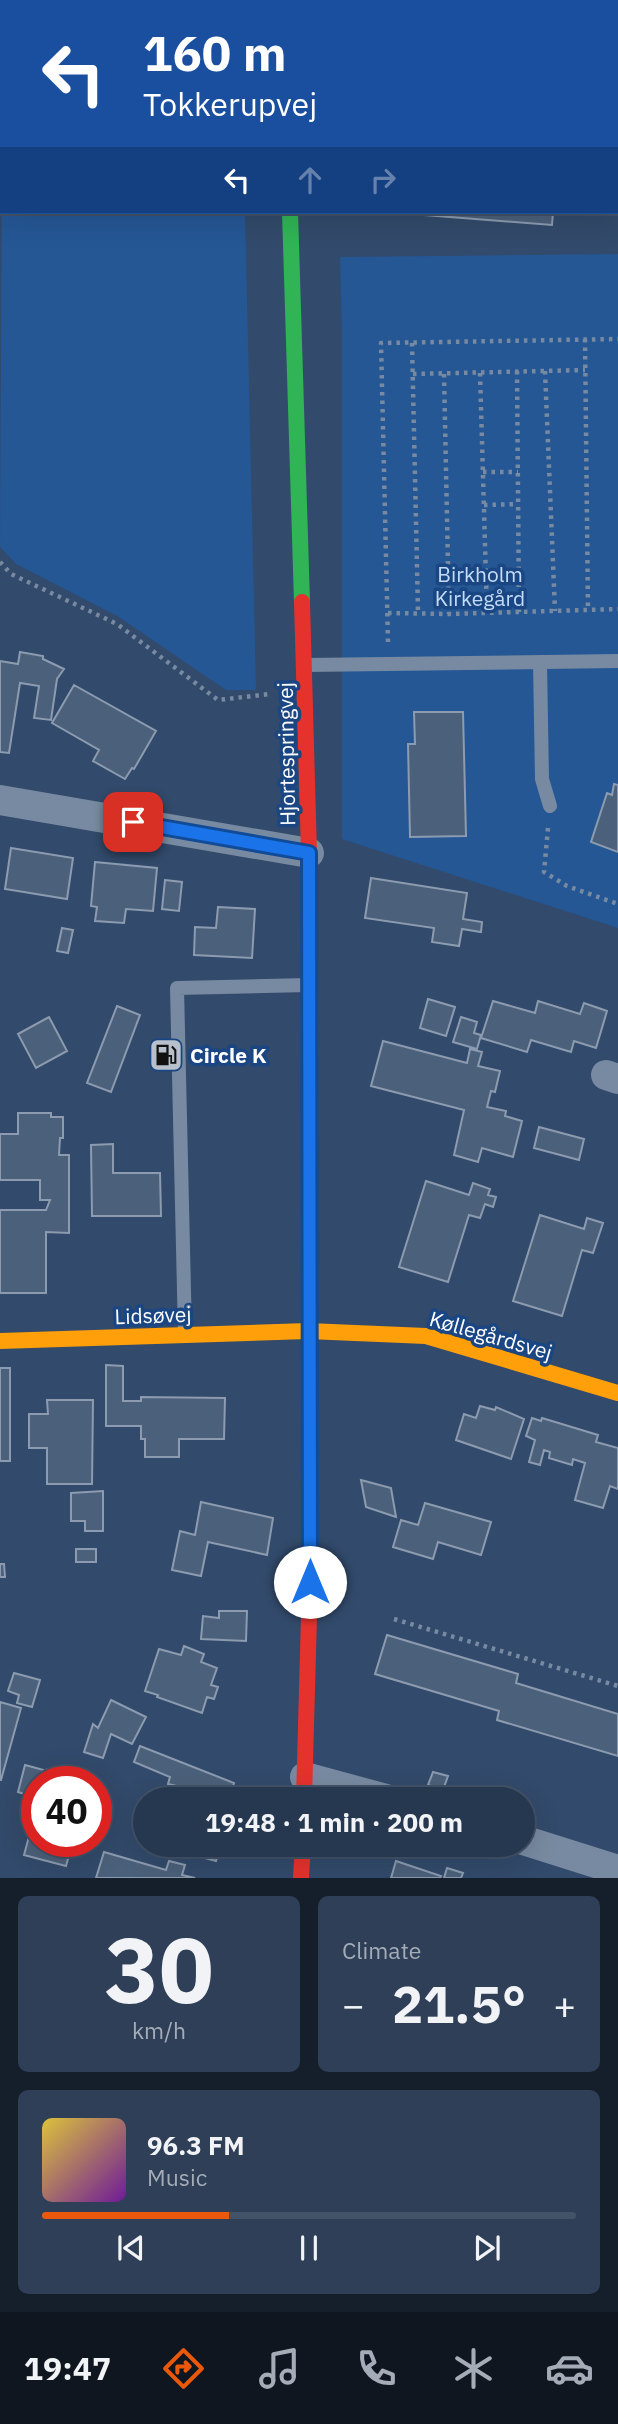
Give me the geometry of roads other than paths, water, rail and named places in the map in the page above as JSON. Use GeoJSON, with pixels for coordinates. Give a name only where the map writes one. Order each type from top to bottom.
{"type":"FeatureCollection","features":[{"type":"Feature","properties":{"kind":"street","name":"Hjortespringvej"},"geometry":{"type":"LineString","coordinates":[[290,214],[309,853],[310,1582],[305,1787]]}},
{"type":"Feature","properties":{"kind":"street"},"geometry":{"type":"LineString","coordinates":[[0,800],[309,853]]}},
{"type":"Feature","properties":{"kind":"street","name":"Lidsøvej"},"geometry":{"type":"LineString","coordinates":[[0,1341],[308,1331]]}},
{"type":"Feature","properties":{"kind":"street","name":"Køllegårdsvej"},"geometry":{"type":"LineString","coordinates":[[308,1331],[426,1336],[618,1393]]}},
{"type":"Feature","properties":{"kind":"street"},"geometry":{"type":"LineString","coordinates":[[535,1844],[618,1870]]}},
{"type":"Feature","properties":{"kind":"street"},"geometry":{"type":"LineString","coordinates":[[302,1878],[303,1857]]}},
{"type":"Feature","properties":{"kind":"lane"},"geometry":{"type":"LineString","coordinates":[[305,665],[618,661]]}},
{"type":"Feature","properties":{"kind":"lane"},"geometry":{"type":"LineString","coordinates":[[540,662],[542,779],[551,806]]}},
{"type":"Feature","properties":{"kind":"lane"},"geometry":{"type":"LineString","coordinates":[[185,1335],[177,988],[309,985]]}},
{"type":"Feature","properties":{"kind":"place","name":"Circle K"},"geometry":{"type":"Point","coordinates":[166,1055]}},
{"type":"Feature","properties":{"kind":"park label","name":"Birkholm Kirkegård"},"geometry":{"type":"Point","coordinates":[480,586]}}]}
